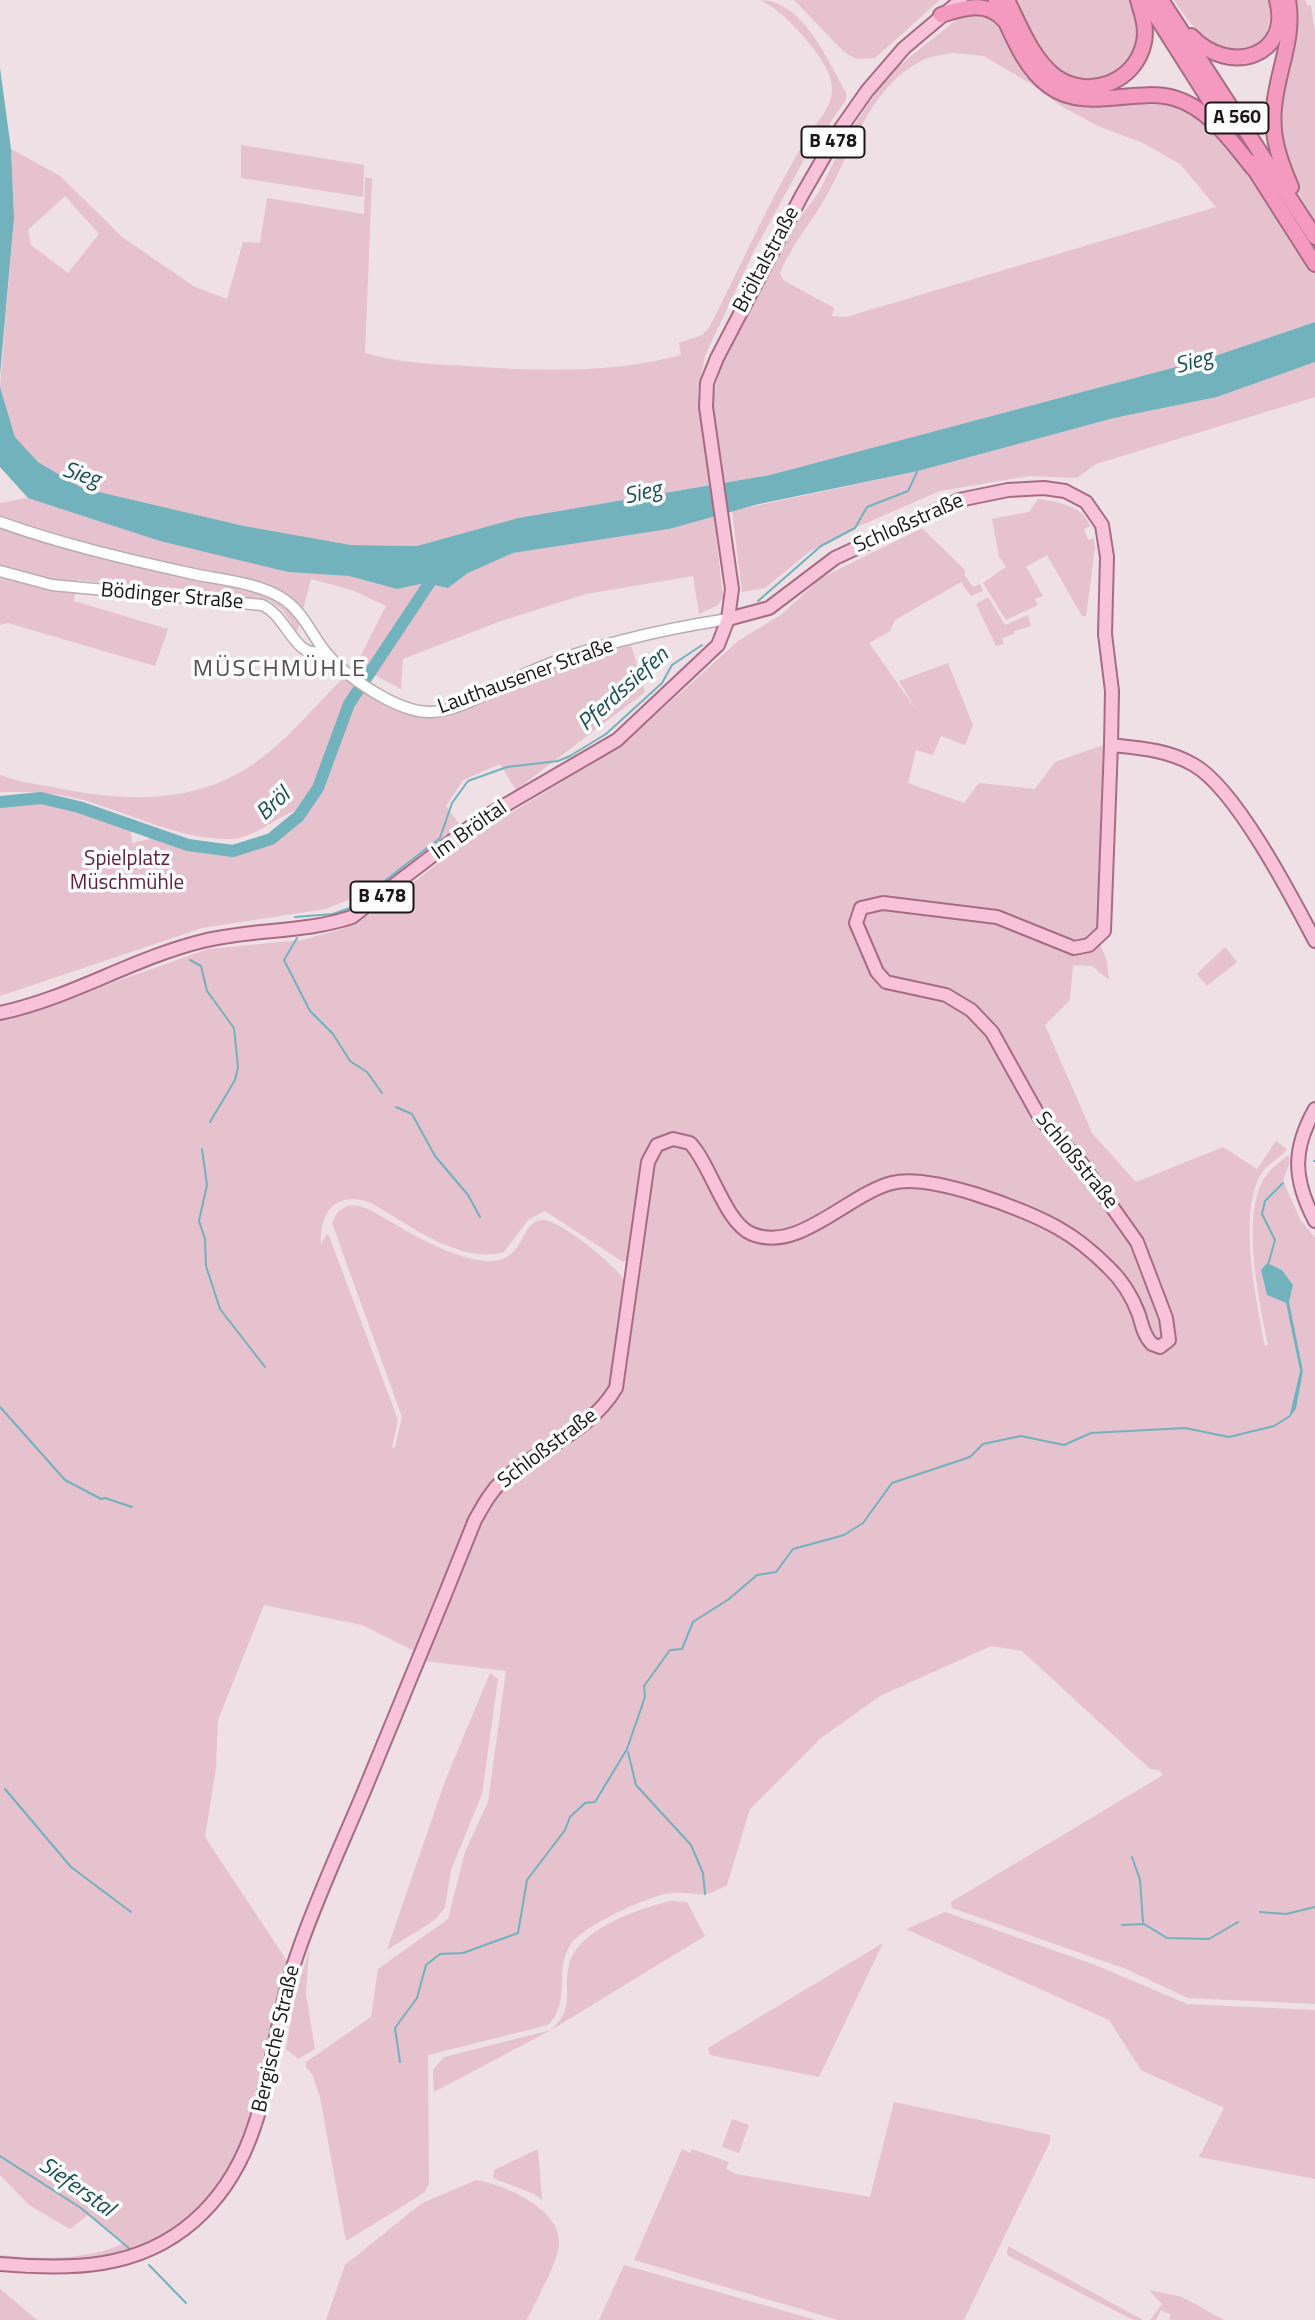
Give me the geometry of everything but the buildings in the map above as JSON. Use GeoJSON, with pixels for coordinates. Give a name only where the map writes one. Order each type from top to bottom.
{"type":"FeatureCollection","features":[{"type":"Feature","properties":{"kind":"highway"},"geometry":{"type":"LineString","coordinates":[[996,0],[1027,62],[1037,76],[1058,91],[1084,99],[1146,95],[1175,98],[1210,120],[1254,168]]}},
{"type":"Feature","properties":{"kind":"highway"},"geometry":{"type":"LineString","coordinates":[[1009,2],[1046,69],[1065,82],[1090,88],[1116,80],[1138,60],[1145,27],[1138,0]]}},
{"type":"Feature","properties":{"kind":"highway","name":"A 560"},"geometry":{"type":"LineString","coordinates":[[1146,0],[1315,264]]}},
{"type":"Feature","properties":{"kind":"highway","name":"A 560"},"geometry":{"type":"LineString","coordinates":[[1161,0],[1315,237]]}},
{"type":"Feature","properties":{"kind":"highway"},"geometry":{"type":"LineString","coordinates":[[1170,15],[1211,53],[1225,58],[1242,58],[1261,50],[1273,36],[1279,15],[1277,0]]}},
{"type":"Feature","properties":{"kind":"highway"},"geometry":{"type":"LineString","coordinates":[[1288,0],[1291,31],[1274,105],[1274,127],[1282,167],[1305,221]]}},
{"type":"Feature","properties":{"kind":"highway"},"geometry":{"type":"LineString","coordinates":[[941,15],[968,7],[985,7],[998,13],[1009,25]]}},
{"type":"Feature","properties":{"kind":"main road","name":"Bröltalstraße"},"geometry":{"type":"LineString","coordinates":[[730,572],[707,420],[706,393],[712,366],[811,179],[867,91],[904,48],[961,0]]}},
{"type":"Feature","properties":{"kind":"main road","name":"Schloßstraße"},"geometry":{"type":"LineString","coordinates":[[421,1655],[475,1520],[488,1496],[518,1468],[594,1417],[616,1388],[649,1159],[654,1148],[665,1141],[681,1139],[693,1146],[736,1221],[756,1236],[775,1237],[801,1231],[863,1194],[892,1182],[912,1179],[939,1184],[1034,1217],[1066,1233],[1106,1264],[1128,1291],[1147,1339],[1158,1347],[1168,1342],[1171,1333],[1137,1242],[1081,1163],[1040,1118],[992,1032],[971,1010],[946,995],[886,982],[877,972],[856,923],[858,912],[863,906],[883,903],[1003,918],[1074,948],[1094,943],[1104,931],[1112,691],[1105,634],[1105,537],[1100,520],[1090,506],[1065,491],[1044,488],[1008,490],[945,505],[835,558],[769,608],[728,619]]}},
{"type":"Feature","properties":{"kind":"main road","name":"Im Bröltal"},"geometry":{"type":"LineString","coordinates":[[0,1013],[47,1000],[204,941],[329,925],[352,917],[478,821],[617,740],[714,650],[728,619],[730,572]]}},
{"type":"Feature","properties":{"kind":"main road"},"geometry":{"type":"LineString","coordinates":[[1111,745],[1152,749],[1182,759],[1196,766],[1225,792],[1293,899],[1315,941]]}},
{"type":"Feature","properties":{"kind":"main road"},"geometry":{"type":"LineString","coordinates":[[1315,1109],[1301,1137],[1297,1171],[1303,1195],[1315,1221]]}},
{"type":"Feature","properties":{"kind":"main road","name":"Bergische Straße"},"geometry":{"type":"LineString","coordinates":[[0,2264],[76,2268],[128,2259],[161,2245],[194,2222],[227,2184],[250,2140],[265,2100],[296,1956],[421,1655]]}},
{"type":"Feature","properties":{"kind":"street","name":"Lauthausener Straße"},"geometry":{"type":"LineString","coordinates":[[0,522],[42,536],[257,588],[285,600],[301,615],[324,651],[348,672],[376,692],[413,710],[432,712],[452,708],[535,669],[666,629],[728,619]]}},
{"type":"Feature","properties":{"kind":"street","name":"Bödinger Straße"},"geometry":{"type":"LineString","coordinates":[[0,571],[52,585],[262,605],[279,616],[302,648],[317,653],[324,651]]}},
{"type":"Feature","properties":{"kind":"green space"},"geometry":{"type":"Polygon","coordinates":[[[760,0],[789,10],[812,34],[846,92],[846,100],[805,158],[753,253],[705,356],[698,392],[703,437],[716,433],[713,395],[723,361],[799,219],[819,192],[848,134],[890,73],[966,12],[991,14],[1091,103],[1169,105],[1201,120],[1255,183],[1298,250],[1315,246],[1315,322],[1206,359],[770,475],[518,518],[417,546],[351,545],[244,526],[81,488],[38,462],[15,437],[0,387],[14,218],[11,149],[60,176],[122,237],[195,287],[227,299],[243,242],[260,243],[267,198],[364,214],[365,177],[372,179],[365,353],[416,362],[548,370],[602,368],[681,355],[679,343],[702,335],[709,328],[781,183],[827,108],[831,96],[830,78],[816,52],[770,5],[760,0]],[[952,53],[921,61],[903,73],[874,104],[824,200],[785,262],[780,273],[783,280],[834,308],[832,316],[846,317],[1216,207],[1180,164],[1141,142],[1100,127],[1061,106],[1033,85],[984,56],[952,53]],[[65,196],[28,230],[31,245],[68,273],[99,234],[65,196]]]}},
{"type":"Feature","properties":{"kind":"green space"},"geometry":{"type":"Polygon","coordinates":[[[794,0],[940,0],[875,58],[856,59],[844,52],[794,0]]]}},
{"type":"Feature","properties":{"kind":"green space"},"geometry":{"type":"Polygon","coordinates":[[[1016,0],[1131,0],[1137,33],[1132,54],[1117,71],[1096,79],[1085,80],[1063,72],[1041,49],[1016,0]]]}},
{"type":"Feature","properties":{"kind":"green space"},"geometry":{"type":"Polygon","coordinates":[[[1174,0],[1269,0],[1268,29],[1258,45],[1251,50],[1230,53],[1206,39],[1174,0]]]}},
{"type":"Feature","properties":{"kind":"green space"},"geometry":{"type":"Polygon","coordinates":[[[1295,0],[1305,0],[1308,6],[1311,5],[1315,33],[1315,221],[1281,158],[1277,130],[1294,38],[1295,0]]]}},
{"type":"Feature","properties":{"kind":"green space"},"geometry":{"type":"Polygon","coordinates":[[[241,145],[364,165],[363,197],[241,178],[241,145]]]}},
{"type":"Feature","properties":{"kind":"green space"},"geometry":{"type":"Polygon","coordinates":[[[1315,362],[1315,397],[1096,464],[1077,478],[1029,476],[940,491],[850,530],[809,552],[765,588],[742,592],[732,511],[918,471],[1114,418],[1217,397],[1315,362]]]}},
{"type":"Feature","properties":{"kind":"green space"},"geometry":{"type":"Polygon","coordinates":[[[28,498],[288,572],[349,576],[397,589],[425,583],[448,588],[468,573],[513,553],[669,529],[714,516],[723,597],[718,605],[699,614],[693,576],[586,594],[498,622],[403,659],[401,689],[356,665],[386,606],[352,590],[311,579],[297,633],[283,610],[269,600],[77,580],[74,601],[168,629],[155,666],[8,623],[0,625],[0,503],[28,498]]]}},
{"type":"Feature","properties":{"kind":"green space"},"geometry":{"type":"Polygon","coordinates":[[[1038,499],[1061,503],[1075,509],[1082,513],[1090,526],[1084,529],[1088,540],[1094,538],[1095,548],[1086,616],[1082,616],[1047,555],[1026,567],[1043,596],[1035,599],[1038,605],[1006,620],[983,583],[1006,567],[999,557],[992,519],[1029,512],[1038,499]]]}},
{"type":"Feature","properties":{"kind":"green space"},"geometry":{"type":"Polygon","coordinates":[[[922,528],[965,570],[965,576],[973,587],[980,584],[983,591],[971,596],[961,582],[895,620],[890,631],[869,643],[917,711],[899,681],[948,663],[973,725],[965,745],[941,736],[933,755],[916,750],[908,783],[964,803],[979,783],[1035,789],[1055,762],[1103,745],[1098,939],[1107,961],[1109,980],[1092,966],[1073,965],[1070,1000],[1045,1025],[1092,1133],[1136,1182],[1223,1147],[1257,1169],[1276,1141],[1287,1149],[1263,1171],[1255,1188],[1250,1232],[1254,1282],[1265,1346],[1268,1345],[1254,1257],[1254,1209],[1259,1189],[1268,1173],[1289,1155],[1283,1181],[1300,1219],[1315,1238],[1315,2004],[1188,1998],[1126,1969],[952,1908],[951,1902],[1163,1775],[1159,1770],[1150,1769],[1022,1651],[991,1646],[880,1696],[821,1738],[750,1809],[727,1885],[711,1893],[671,1893],[648,1899],[602,1920],[578,1937],[566,1954],[559,2006],[548,2025],[428,2055],[429,2184],[424,2193],[346,2241],[320,2097],[306,2062],[371,2017],[378,1969],[448,1919],[465,1852],[488,1802],[506,1671],[425,1661],[423,1656],[489,1500],[512,1476],[600,1416],[621,1391],[639,1261],[629,1259],[623,1262],[545,1211],[528,1220],[504,1252],[470,1253],[434,1240],[371,1203],[349,1199],[333,1206],[327,1213],[321,1232],[321,1244],[327,1234],[398,1420],[392,1448],[395,1447],[402,1417],[332,1223],[338,1212],[346,1207],[368,1209],[439,1248],[485,1261],[498,1261],[507,1257],[534,1223],[541,1220],[560,1226],[612,1266],[625,1282],[628,1279],[620,1347],[611,1390],[591,1414],[510,1470],[483,1496],[418,1653],[362,1625],[264,1605],[218,1720],[216,1768],[205,1837],[289,1964],[267,2066],[246,2132],[213,2192],[167,2240],[127,2255],[85,2262],[0,2259],[0,2255],[48,2258],[79,2256],[125,2243],[89,2214],[70,2229],[29,2205],[0,2175],[0,1019],[21,1015],[208,949],[302,940],[342,929],[379,910],[471,837],[620,747],[738,641],[782,614],[821,578],[922,528]],[[1267,1263],[1261,1270],[1267,1295],[1286,1303],[1300,1371],[1289,1418],[1296,1409],[1303,1371],[1288,1302],[1293,1285],[1282,1270],[1267,1263]]]}},
{"type":"Feature","properties":{"kind":"green space"},"geometry":{"type":"Polygon","coordinates":[[[988,597],[1005,625],[1028,615],[1031,626],[1014,631],[1014,634],[1002,638],[1004,644],[996,646],[976,604],[988,597]]]}},
{"type":"Feature","properties":{"kind":"green space","name":"Spielplatz Müschmühle"},"geometry":{"type":"Polygon","coordinates":[[[631,645],[645,692],[516,790],[500,764],[463,780],[446,806],[460,825],[374,889],[326,909],[202,928],[0,996],[0,805],[40,800],[131,829],[132,843],[149,839],[151,835],[174,843],[217,851],[256,846],[275,838],[311,807],[290,813],[240,838],[209,838],[171,830],[98,804],[69,797],[0,792],[0,775],[103,795],[154,797],[180,794],[229,778],[265,756],[344,677],[373,698],[406,712],[429,714],[545,669],[631,645]]]}},
{"type":"Feature","properties":{"kind":"green space"},"geometry":{"type":"Polygon","coordinates":[[[1225,947],[1237,962],[1207,986],[1197,974],[1225,947]]]}},
{"type":"Feature","properties":{"kind":"green space"},"geometry":{"type":"Polygon","coordinates":[[[490,1673],[498,1679],[482,1794],[451,1870],[445,1907],[435,1920],[387,1950],[445,1781],[490,1673]]]}},
{"type":"Feature","properties":{"kind":"green space"},"geometry":{"type":"Polygon","coordinates":[[[671,1901],[687,1902],[705,1936],[551,2030],[564,2014],[569,1965],[574,1952],[584,1941],[596,1931],[627,1915],[671,1901]]]}},
{"type":"Feature","properties":{"kind":"green space"},"geometry":{"type":"Polygon","coordinates":[[[945,1912],[1098,1966],[1187,2004],[1315,2010],[1315,2179],[1199,2157],[1224,2108],[1141,2070],[1109,2020],[906,1929],[945,1912]]]}},
{"type":"Feature","properties":{"kind":"green space"},"geometry":{"type":"Polygon","coordinates":[[[883,1943],[819,2077],[710,2055],[708,2048],[883,1943]]]}},
{"type":"Feature","properties":{"kind":"green space"},"geometry":{"type":"Polygon","coordinates":[[[309,1950],[306,1994],[315,2049],[298,2059],[286,2049],[295,1998],[309,1950]]]}},
{"type":"Feature","properties":{"kind":"green space"},"geometry":{"type":"Polygon","coordinates":[[[551,2030],[434,2092],[433,2070],[444,2057],[551,2030]]]}},
{"type":"Feature","properties":{"kind":"green space"},"geometry":{"type":"Polygon","coordinates":[[[894,2102],[1050,2135],[1050,2142],[964,2320],[838,2320],[634,2260],[682,2149],[690,2153],[692,2149],[729,2162],[726,2169],[736,2174],[870,2197],[894,2102]]]}},
{"type":"Feature","properties":{"kind":"green space"},"geometry":{"type":"Polygon","coordinates":[[[732,2119],[749,2125],[739,2153],[722,2147],[732,2119]]]}},
{"type":"Feature","properties":{"kind":"green space"},"geometry":{"type":"Polygon","coordinates":[[[538,2149],[542,2200],[534,2194],[493,2178],[494,2170],[538,2149]]]}},
{"type":"Feature","properties":{"kind":"green space"},"geometry":{"type":"Polygon","coordinates":[[[476,2180],[501,2187],[530,2201],[552,2221],[558,2232],[559,2245],[554,2263],[527,2320],[326,2320],[345,2265],[422,2203],[476,2180]]]}},
{"type":"Feature","properties":{"kind":"green space"},"geometry":{"type":"Polygon","coordinates":[[[1008,2246],[1143,2320],[1133,2320],[1007,2255],[1008,2246]]]}},
{"type":"Feature","properties":{"kind":"green space"},"geometry":{"type":"Polygon","coordinates":[[[624,2265],[816,2320],[599,2320],[624,2265]]]}},
{"type":"Feature","properties":{"kind":"green space"},"geometry":{"type":"Polygon","coordinates":[[[0,2289],[37,2320],[0,2320],[0,2289]]]}},
{"type":"Feature","properties":{"kind":"green space"},"geometry":{"type":"Polygon","coordinates":[[[1149,2290],[1182,2297],[1224,2320],[1169,2320],[1171,2315],[1161,2310],[1156,2320],[1150,2320],[1162,2304],[1149,2290]]]}},
{"type":"Feature","properties":{"kind":"water"},"geometry":{"type":"Polygon","coordinates":[[[0,68],[11,149],[14,218],[0,375],[0,68]]]}},
{"type":"Feature","properties":{"kind":"water","name":"Sieg"},"geometry":{"type":"Polygon","coordinates":[[[1315,322],[1315,362],[1217,397],[1114,418],[918,471],[759,504],[669,529],[513,553],[468,573],[448,588],[425,583],[397,589],[349,576],[288,572],[160,541],[28,498],[0,467],[0,387],[15,437],[38,462],[82,488],[244,526],[351,545],[417,546],[518,518],[770,475],[1206,359],[1315,322]]]}},
{"type":"Feature","properties":{"kind":"water"},"geometry":{"type":"Polygon","coordinates":[[[1267,1263],[1282,1270],[1293,1285],[1289,1302],[1303,1371],[1296,1409],[1289,1418],[1300,1371],[1286,1303],[1267,1295],[1261,1270],[1267,1263]]]}},
{"type":"Feature","properties":{"kind":"waterway","name":"Pferdssiefen"},"geometry":{"type":"LineString","coordinates":[[758,601],[821,546],[855,528],[867,507],[908,491],[917,472]]}},
{"type":"Feature","properties":{"kind":"waterway","name":"Bröl"},"geometry":{"type":"LineString","coordinates":[[0,802],[41,798],[79,807],[188,845],[233,851],[271,839],[299,816],[318,788],[349,704],[438,570]]}},
{"type":"Feature","properties":{"kind":"waterway","name":"Pferdssiefen"},"geometry":{"type":"LineString","coordinates":[[295,917],[333,914],[350,908],[440,838],[452,803],[468,781],[507,767],[558,761],[570,756],[606,734],[662,683],[672,665],[702,645]]}},
{"type":"Feature","properties":{"kind":"waterway","name":"Pferdssiefen"},"geometry":{"type":"LineString","coordinates":[[297,938],[284,960],[310,1011],[333,1034],[350,1061],[367,1072],[382,1093]]}},
{"type":"Feature","properties":{"kind":"waterway"},"geometry":{"type":"LineString","coordinates":[[190,960],[201,966],[207,991],[234,1028],[238,1067],[235,1080],[210,1122]]}},
{"type":"Feature","properties":{"kind":"waterway","name":"Pferdssiefen"},"geometry":{"type":"LineString","coordinates":[[396,1107],[412,1114],[435,1156],[468,1195],[480,1217]]}},
{"type":"Feature","properties":{"kind":"waterway"},"geometry":{"type":"LineString","coordinates":[[202,1149],[207,1185],[199,1221],[205,1239],[206,1266],[220,1309],[265,1367]]}},
{"type":"Feature","properties":{"kind":"waterway"},"geometry":{"type":"LineString","coordinates":[[1268,1265],[1275,1240],[1262,1214],[1265,1201],[1283,1183]]}},
{"type":"Feature","properties":{"kind":"waterway"},"geometry":{"type":"LineString","coordinates":[[0,1407],[65,1480],[101,1499],[132,1507]]}},
{"type":"Feature","properties":{"kind":"waterway"},"geometry":{"type":"LineString","coordinates":[[400,2062],[395,2028],[417,1998],[426,1965],[440,1954],[463,1953],[518,1933],[527,1880],[565,1830],[570,1817],[585,1803],[595,1802],[627,1749],[645,1697],[644,1686],[670,1650],[682,1649],[693,1622],[729,1599],[757,1575],[776,1572],[793,1549],[844,1535],[863,1523],[892,1483],[970,1457],[983,1444],[1021,1436],[1064,1445],[1091,1433],[1185,1428],[1229,1437],[1274,1426],[1290,1416]]}},
{"type":"Feature","properties":{"kind":"waterway"},"geometry":{"type":"LineString","coordinates":[[628,1752],[636,1785],[691,1845],[703,1873],[705,1894]]}},
{"type":"Feature","properties":{"kind":"waterway"},"geometry":{"type":"LineString","coordinates":[[5,1789],[71,1867],[131,1912]]}},
{"type":"Feature","properties":{"kind":"waterway"},"geometry":{"type":"LineString","coordinates":[[1132,1857],[1140,1880],[1143,1922]]}},
{"type":"Feature","properties":{"kind":"waterway"},"geometry":{"type":"LineString","coordinates":[[1260,1912],[1286,1914],[1315,1907]]}},
{"type":"Feature","properties":{"kind":"waterway"},"geometry":{"type":"LineString","coordinates":[[1122,1925],[1144,1924],[1167,1938],[1209,1939],[1238,1922]]}},
{"type":"Feature","properties":{"kind":"waterway","name":"Sieferstal"},"geometry":{"type":"LineString","coordinates":[[0,2156],[81,2208],[130,2249]]}},
{"type":"Feature","properties":{"kind":"waterway","name":"Sieferstal"},"geometry":{"type":"LineString","coordinates":[[149,2265],[186,2303]]}},
{"type":"Feature","properties":{"kind":"district","name":"MÜSCHMÜHLE"},"geometry":{"type":"Point","coordinates":[280,670]}}]}
